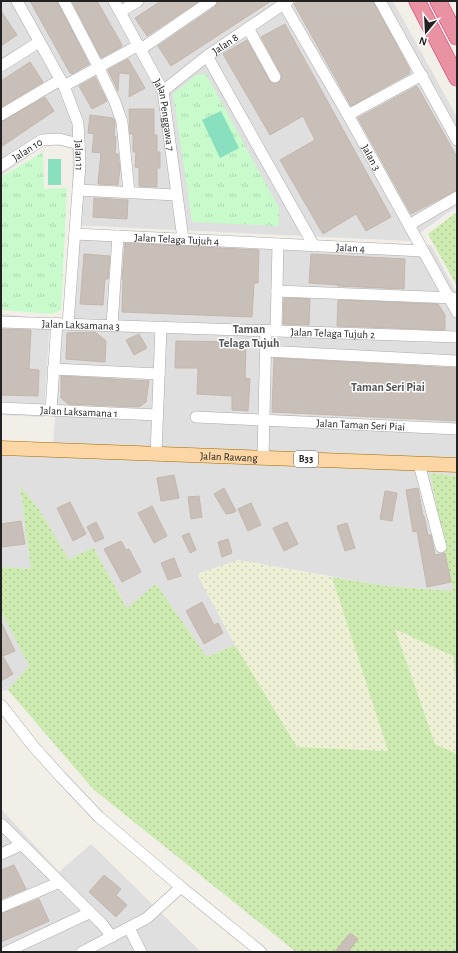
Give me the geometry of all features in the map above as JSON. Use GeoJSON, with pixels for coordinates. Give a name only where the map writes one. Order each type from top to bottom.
{"type":"FeatureCollection","features":[{"type":"Feature","properties":{"kind":"highway"},"geometry":{"type":"LineString","coordinates":[[417,1],[457,78]]}},
{"type":"Feature","properties":{"kind":"highway"},"geometry":{"type":"LineString","coordinates":[[438,1],[457,37]]}},
{"type":"Feature","properties":{"kind":"main road","name":"Jalan Rawang"},"geometry":{"type":"LineString","coordinates":[[1,448],[457,465]]}},
{"type":"Feature","properties":{"kind":"street","name":"Jalan 11"},"geometry":{"type":"LineString","coordinates":[[16,1],[62,83],[78,122],[80,164],[68,324]]}},
{"type":"Feature","properties":{"kind":"street"},"geometry":{"type":"LineString","coordinates":[[64,1],[98,66],[115,102],[122,122],[129,192]]}},
{"type":"Feature","properties":{"kind":"street","name":"Jalan Penggawa 7"},"geometry":{"type":"LineString","coordinates":[[114,1],[163,91],[183,239]]}},
{"type":"Feature","properties":{"kind":"street"},"geometry":{"type":"LineString","coordinates":[[120,12],[138,1]]}},
{"type":"Feature","properties":{"kind":"street"},"geometry":{"type":"LineString","coordinates":[[1,115],[62,83],[140,47],[211,1]]}},
{"type":"Feature","properties":{"kind":"street"},"geometry":{"type":"LineString","coordinates":[[380,1],[457,140]]}},
{"type":"Feature","properties":{"kind":"street","name":"Jalan 8"},"geometry":{"type":"LineString","coordinates":[[163,91],[207,56],[285,2]]}},
{"type":"Feature","properties":{"kind":"street","name":"Jalan 3"},"geometry":{"type":"LineString","coordinates":[[285,2],[423,251],[453,298],[457,312]]}},
{"type":"Feature","properties":{"kind":"street"},"geometry":{"type":"LineString","coordinates":[[248,28],[275,77]]}},
{"type":"Feature","properties":{"kind":"street"},"geometry":{"type":"LineString","coordinates":[[1,66],[39,42]]}},
{"type":"Feature","properties":{"kind":"street"},"geometry":{"type":"LineString","coordinates":[[207,56],[314,246]]}},
{"type":"Feature","properties":{"kind":"street"},"geometry":{"type":"LineString","coordinates":[[348,115],[422,75]]}},
{"type":"Feature","properties":{"kind":"street","name":"Jalan 10"},"geometry":{"type":"LineString","coordinates":[[1,166],[42,140],[59,139],[79,144]]}},
{"type":"Feature","properties":{"kind":"street"},"geometry":{"type":"LineString","coordinates":[[78,190],[176,195]]}},
{"type":"Feature","properties":{"kind":"street"},"geometry":{"type":"LineString","coordinates":[[409,225],[457,198]]}},
{"type":"Feature","properties":{"kind":"street","name":"Jalan Telaga Tujuh 4"},"geometry":{"type":"LineString","coordinates":[[75,234],[278,244]]}},
{"type":"Feature","properties":{"kind":"street"},"geometry":{"type":"LineString","coordinates":[[112,325],[118,236]]}},
{"type":"Feature","properties":{"kind":"street"},"geometry":{"type":"LineString","coordinates":[[264,458],[265,351],[271,330],[277,291],[278,244]]}},
{"type":"Feature","properties":{"kind":"street","name":"Jalan 4"},"geometry":{"type":"LineString","coordinates":[[278,244],[423,251]]}},
{"type":"Feature","properties":{"kind":"street"},"geometry":{"type":"LineString","coordinates":[[277,291],[453,298]]}},
{"type":"Feature","properties":{"kind":"street","name":"Jalan Laksamana 3"},"geometry":{"type":"LineString","coordinates":[[1,322],[161,327]]}},
{"type":"Feature","properties":{"kind":"street"},"geometry":{"type":"LineString","coordinates":[[51,410],[56,324]]}},
{"type":"Feature","properties":{"kind":"street"},"geometry":{"type":"LineString","coordinates":[[156,454],[161,327]]}},
{"type":"Feature","properties":{"kind":"street","name":"Jalan Telaga Tujuh 2"},"geometry":{"type":"LineString","coordinates":[[161,327],[457,337]]}},
{"type":"Feature","properties":{"kind":"street"},"geometry":{"type":"LineString","coordinates":[[265,351],[457,361]]}},
{"type":"Feature","properties":{"kind":"street"},"geometry":{"type":"LineString","coordinates":[[54,369],[159,374]]}},
{"type":"Feature","properties":{"kind":"street","name":"Jalan Laksamana 1"},"geometry":{"type":"LineString","coordinates":[[1,408],[157,415]]}},
{"type":"Feature","properties":{"kind":"street","name":"Jalan Taman Seri Piai"},"geometry":{"type":"LineString","coordinates":[[196,417],[457,429]]}},
{"type":"Feature","properties":{"kind":"street"},"geometry":{"type":"LineString","coordinates":[[418,464],[441,547]]}},
{"type":"Feature","properties":{"kind":"street"},"geometry":{"type":"LineString","coordinates":[[1,704],[38,752],[99,817],[181,887],[261,952]]}},
{"type":"Feature","properties":{"kind":"street"},"geometry":{"type":"LineString","coordinates":[[1,824],[102,924],[112,937]]}},
{"type":"Feature","properties":{"kind":"street"},"geometry":{"type":"LineString","coordinates":[[1,854],[21,845]]}},
{"type":"Feature","properties":{"kind":"street"},"geometry":{"type":"LineString","coordinates":[[1,907],[60,882]]}},
{"type":"Feature","properties":{"kind":"street"},"geometry":{"type":"LineString","coordinates":[[82,952],[98,948],[112,937],[147,918],[181,887]]}},
{"type":"Feature","properties":{"kind":"street"},"geometry":{"type":"LineString","coordinates":[[6,952],[90,912]]}},
{"type":"Feature","properties":{"kind":"street"},"geometry":{"type":"LineString","coordinates":[[129,928],[141,952]]}},
{"type":"Feature","properties":{"kind":"shaded area"},"geometry":{"type":"Polygon","coordinates":[[[1,1],[393,1],[457,117],[457,206],[409,241],[71,225],[73,148],[46,144],[2,175],[1,173],[1,1]]]}},
{"type":"Feature","properties":{"kind":"shaded area"},"geometry":{"type":"Polygon","coordinates":[[[70,230],[431,245],[455,290],[457,290],[457,476],[430,473],[453,591],[387,586],[238,560],[197,574],[235,645],[207,657],[156,584],[128,609],[93,547],[69,560],[39,509],[20,487],[31,569],[1,567],[1,456],[52,457],[70,230]]]}},
{"type":"Feature","properties":{"kind":"shaded area"},"geometry":{"type":"Polygon","coordinates":[[[1,314],[50,319],[44,417],[1,415],[1,314]]]}},
{"type":"Feature","properties":{"kind":"shaded area"},"geometry":{"type":"Polygon","coordinates":[[[1,611],[29,666],[8,690],[1,691],[1,611]]]}},
{"type":"Feature","properties":{"kind":"shaded area"},"geometry":{"type":"Polygon","coordinates":[[[1,809],[59,872],[91,844],[201,952],[1,952],[1,809]]]}},
{"type":"Feature","properties":{"kind":"green space"},"geometry":{"type":"Polygon","coordinates":[[[206,74],[279,208],[279,226],[192,222],[173,94],[196,75],[206,74]]]}},
{"type":"Feature","properties":{"kind":"green space"},"geometry":{"type":"Polygon","coordinates":[[[221,111],[239,148],[220,158],[202,120],[221,111]]]}},
{"type":"Feature","properties":{"kind":"green space"},"geometry":{"type":"Polygon","coordinates":[[[43,152],[44,189],[67,188],[61,310],[52,314],[1,310],[1,177],[43,152]]]}},
{"type":"Feature","properties":{"kind":"green space"},"geometry":{"type":"Polygon","coordinates":[[[48,159],[61,159],[61,185],[48,185],[48,159]]]}},
{"type":"Feature","properties":{"kind":"green space"},"geometry":{"type":"Polygon","coordinates":[[[457,212],[457,286],[428,234],[457,212]]]}},
{"type":"Feature","properties":{"kind":"green space"},"geometry":{"type":"Polygon","coordinates":[[[430,473],[457,476],[457,689],[453,656],[395,629],[435,744],[457,754],[457,952],[296,952],[93,789],[8,690],[29,666],[1,611],[1,567],[31,569],[20,486],[39,509],[69,560],[93,547],[127,608],[156,584],[207,657],[235,645],[297,747],[388,751],[332,577],[387,586],[453,591],[430,473]]]}},
{"type":"Feature","properties":{"kind":"green space"},"geometry":{"type":"Polygon","coordinates":[[[238,560],[332,577],[388,751],[297,747],[235,645],[197,574],[238,560]]]}},
{"type":"Feature","properties":{"kind":"green space"},"geometry":{"type":"Polygon","coordinates":[[[395,628],[453,656],[457,689],[457,754],[435,744],[395,628]]]}},
{"type":"Feature","properties":{"kind":"building"},"geometry":{"type":"Polygon","coordinates":[[[30,1],[57,1],[89,64],[72,74],[70,73],[30,1]]]}},
{"type":"Feature","properties":{"kind":"building"},"geometry":{"type":"Polygon","coordinates":[[[72,1],[97,1],[122,45],[121,47],[101,58],[72,1]]]}},
{"type":"Feature","properties":{"kind":"building"},"geometry":{"type":"Polygon","coordinates":[[[161,1],[199,1],[147,36],[135,18],[161,1]]]}},
{"type":"Feature","properties":{"kind":"building"},"geometry":{"type":"Polygon","coordinates":[[[218,1],[271,1],[171,66],[158,46],[215,7],[218,1]]]}},
{"type":"Feature","properties":{"kind":"building"},"geometry":{"type":"Polygon","coordinates":[[[298,1],[373,1],[410,70],[410,73],[351,106],[294,4],[298,1]]]}},
{"type":"Feature","properties":{"kind":"building"},"geometry":{"type":"Polygon","coordinates":[[[1,11],[17,35],[1,46],[1,11]]]}},
{"type":"Feature","properties":{"kind":"building"},"geometry":{"type":"Polygon","coordinates":[[[285,24],[391,217],[366,231],[356,214],[323,234],[280,160],[315,140],[303,116],[270,135],[223,54],[247,40],[269,80],[272,83],[278,83],[281,80],[281,74],[261,37],[285,24]]]}},
{"type":"Feature","properties":{"kind":"building"},"geometry":{"type":"Polygon","coordinates":[[[128,59],[145,88],[129,97],[130,74],[119,73],[118,91],[108,70],[128,59]]]}},
{"type":"Feature","properties":{"kind":"building"},"geometry":{"type":"Polygon","coordinates":[[[30,62],[43,82],[1,107],[1,81],[30,62]]]}},
{"type":"Feature","properties":{"kind":"building"},"geometry":{"type":"Polygon","coordinates":[[[95,77],[107,101],[92,109],[79,86],[95,77]]]}},
{"type":"Feature","properties":{"kind":"building"},"geometry":{"type":"Polygon","coordinates":[[[417,86],[457,157],[457,190],[411,214],[358,118],[417,86]]]}},
{"type":"Feature","properties":{"kind":"building"},"geometry":{"type":"Polygon","coordinates":[[[45,97],[54,111],[1,147],[1,122],[45,97]]]}},
{"type":"Feature","properties":{"kind":"building"},"geometry":{"type":"Polygon","coordinates":[[[129,109],[154,109],[154,135],[157,135],[157,152],[160,152],[160,168],[157,168],[157,187],[139,186],[139,168],[135,167],[136,152],[133,152],[133,134],[130,134],[129,109]]]}},
{"type":"Feature","properties":{"kind":"building"},"geometry":{"type":"Polygon","coordinates":[[[90,115],[113,118],[115,122],[115,154],[118,154],[120,169],[118,185],[98,184],[101,153],[92,152],[94,134],[88,133],[90,115]]]}},
{"type":"Feature","properties":{"kind":"building"},"geometry":{"type":"Polygon","coordinates":[[[94,198],[128,200],[127,219],[93,217],[94,198]]]}},
{"type":"Feature","properties":{"kind":"building"},"geometry":{"type":"Polygon","coordinates":[[[125,243],[259,250],[258,283],[254,283],[252,317],[122,312],[122,280],[125,243]]]}},
{"type":"Feature","properties":{"kind":"building"},"geometry":{"type":"Polygon","coordinates":[[[84,254],[110,256],[108,279],[105,279],[103,305],[80,304],[84,254]]]}},
{"type":"Feature","properties":{"kind":"building"},"geometry":{"type":"Polygon","coordinates":[[[311,254],[405,259],[404,289],[309,283],[311,254]]]}},
{"type":"Feature","properties":{"kind":"building"},"geometry":{"type":"Polygon","coordinates":[[[284,298],[310,299],[309,325],[283,324],[284,298]]]}},
{"type":"Feature","properties":{"kind":"building"},"geometry":{"type":"Polygon","coordinates":[[[338,300],[438,304],[445,315],[445,330],[337,326],[338,300]]]}},
{"type":"Feature","properties":{"kind":"building"},"geometry":{"type":"Polygon","coordinates":[[[1,329],[31,330],[29,369],[39,370],[38,396],[1,395],[1,329]]]}},
{"type":"Feature","properties":{"kind":"building"},"geometry":{"type":"Polygon","coordinates":[[[95,332],[106,341],[105,362],[66,359],[67,333],[95,332]]]}},
{"type":"Feature","properties":{"kind":"building"},"geometry":{"type":"Polygon","coordinates":[[[139,334],[147,348],[134,355],[126,340],[139,334]]]}},
{"type":"Feature","properties":{"kind":"building"},"geometry":{"type":"Polygon","coordinates":[[[176,341],[246,342],[245,378],[250,379],[248,411],[232,410],[232,396],[197,394],[198,368],[175,368],[176,341]]]}},
{"type":"Feature","properties":{"kind":"building"},"geometry":{"type":"Polygon","coordinates":[[[274,358],[457,368],[457,421],[272,412],[274,358]]]}},
{"type":"Feature","properties":{"kind":"building"},"geometry":{"type":"Polygon","coordinates":[[[61,376],[149,381],[146,402],[139,407],[68,404],[61,398],[61,376]]]}},
{"type":"Feature","properties":{"kind":"building"},"geometry":{"type":"Polygon","coordinates":[[[174,475],[179,498],[161,501],[157,478],[174,475]]]}},
{"type":"Feature","properties":{"kind":"building"},"geometry":{"type":"Polygon","coordinates":[[[224,488],[236,511],[232,513],[226,514],[214,494],[224,488]]]}},
{"type":"Feature","properties":{"kind":"building"},"geometry":{"type":"Polygon","coordinates":[[[418,488],[423,516],[428,535],[431,535],[435,555],[445,553],[451,582],[427,587],[417,531],[413,532],[406,490],[418,488]]]}},
{"type":"Feature","properties":{"kind":"building"},"geometry":{"type":"Polygon","coordinates":[[[385,491],[397,493],[392,521],[380,519],[385,491]]]}},
{"type":"Feature","properties":{"kind":"building"},"geometry":{"type":"Polygon","coordinates":[[[199,496],[202,517],[191,519],[188,497],[199,496]]]}},
{"type":"Feature","properties":{"kind":"building"},"geometry":{"type":"Polygon","coordinates":[[[70,502],[86,534],[73,541],[57,508],[70,502]]]}},
{"type":"Feature","properties":{"kind":"building"},"geometry":{"type":"Polygon","coordinates":[[[251,503],[261,525],[248,531],[238,509],[251,503]]]}},
{"type":"Feature","properties":{"kind":"building"},"geometry":{"type":"Polygon","coordinates":[[[152,506],[167,536],[154,543],[138,513],[152,506]]]}},
{"type":"Feature","properties":{"kind":"building"},"geometry":{"type":"Polygon","coordinates":[[[21,521],[25,544],[1,547],[1,524],[21,521]]]}},
{"type":"Feature","properties":{"kind":"building"},"geometry":{"type":"Polygon","coordinates":[[[96,522],[104,538],[95,542],[87,527],[96,522]]]}},
{"type":"Feature","properties":{"kind":"building"},"geometry":{"type":"Polygon","coordinates":[[[287,522],[298,544],[284,551],[273,528],[287,522]]]}},
{"type":"Feature","properties":{"kind":"building"},"geometry":{"type":"Polygon","coordinates":[[[347,523],[355,548],[345,551],[337,526],[347,523]]]}},
{"type":"Feature","properties":{"kind":"building"},"geometry":{"type":"Polygon","coordinates":[[[189,533],[196,550],[190,553],[182,536],[189,533]]]}},
{"type":"Feature","properties":{"kind":"building"},"geometry":{"type":"Polygon","coordinates":[[[228,539],[232,553],[222,557],[218,542],[228,539]]]}},
{"type":"Feature","properties":{"kind":"building"},"geometry":{"type":"Polygon","coordinates":[[[121,541],[126,550],[129,549],[141,572],[122,582],[104,549],[121,541]]]}},
{"type":"Feature","properties":{"kind":"building"},"geometry":{"type":"Polygon","coordinates":[[[174,558],[181,576],[168,580],[161,563],[174,558]]]}},
{"type":"Feature","properties":{"kind":"building"},"geometry":{"type":"Polygon","coordinates":[[[202,602],[214,625],[218,623],[223,633],[204,644],[186,611],[202,602]]]}},
{"type":"Feature","properties":{"kind":"building"},"geometry":{"type":"Polygon","coordinates":[[[1,622],[15,651],[3,656],[1,652],[1,622]]]}},
{"type":"Feature","properties":{"kind":"building"},"geometry":{"type":"Polygon","coordinates":[[[1,653],[13,674],[1,681],[1,653]]]}},
{"type":"Feature","properties":{"kind":"building"},"geometry":{"type":"Polygon","coordinates":[[[14,865],[26,889],[1,899],[1,870],[14,865]]]}},
{"type":"Feature","properties":{"kind":"building"},"geometry":{"type":"Polygon","coordinates":[[[104,875],[121,889],[116,895],[127,905],[116,917],[89,892],[104,875]]]}},
{"type":"Feature","properties":{"kind":"building"},"geometry":{"type":"Polygon","coordinates":[[[39,899],[49,921],[1,942],[1,914],[39,899]]]}},
{"type":"Feature","properties":{"kind":"building"},"geometry":{"type":"Polygon","coordinates":[[[350,933],[358,939],[348,952],[335,952],[350,933]]]}},
{"type":"Feature","properties":{"kind":"district","name":"Taman Telaga Tujuh"},"geometry":{"type":"Point","coordinates":[249,336]}},
{"type":"Feature","properties":{"kind":"district","name":"Taman Seri Piai"},"geometry":{"type":"Point","coordinates":[388,387]}}]}
